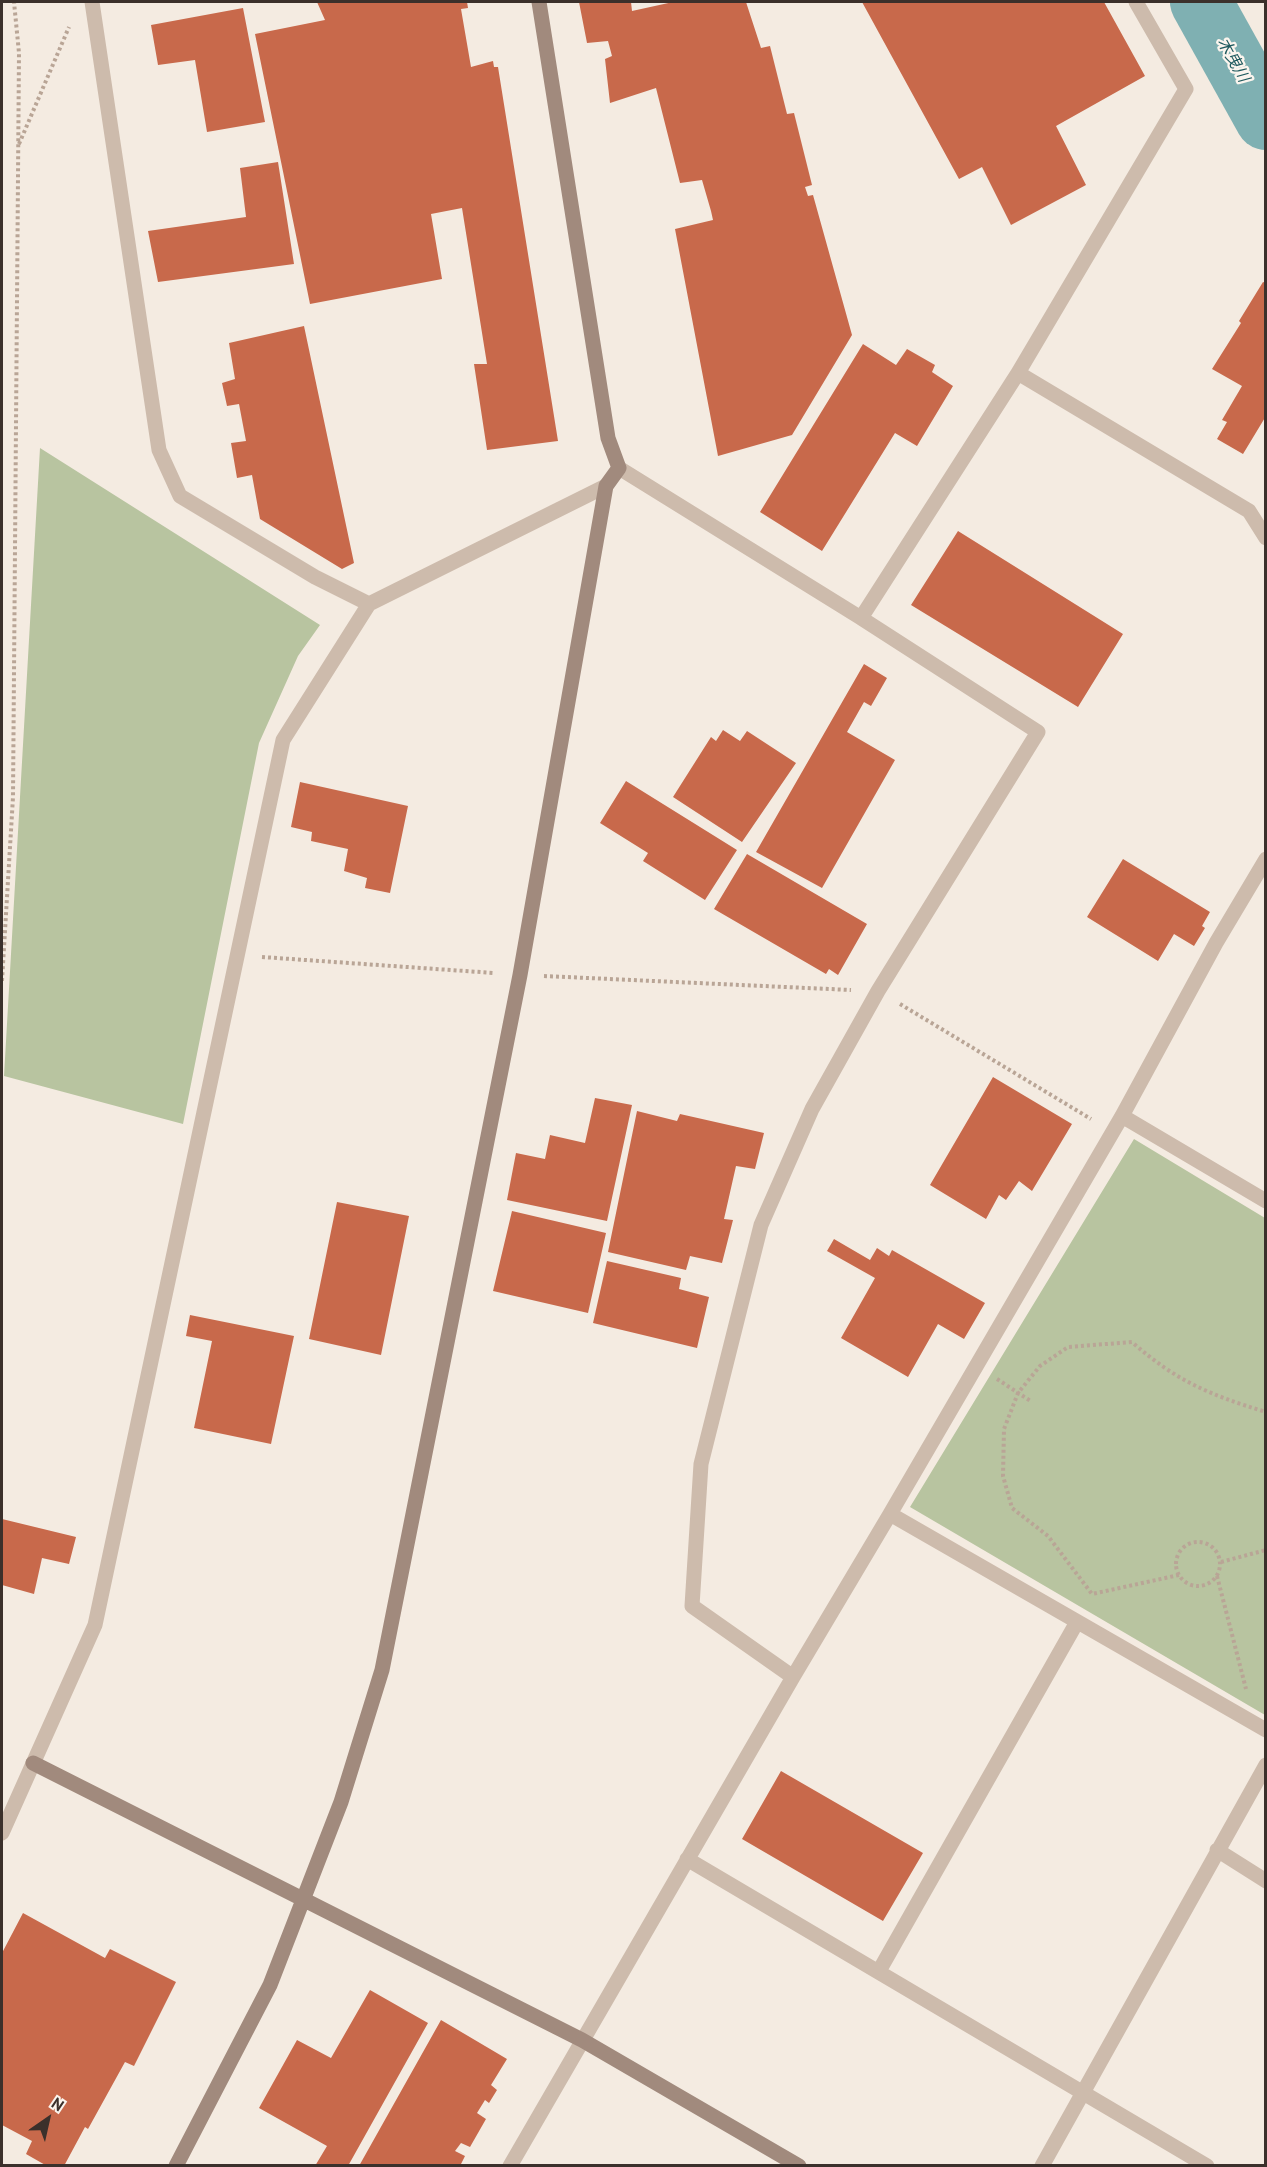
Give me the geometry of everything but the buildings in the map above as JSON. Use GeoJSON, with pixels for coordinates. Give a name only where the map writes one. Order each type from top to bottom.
{"type":"FeatureCollection","features":[{"type":"Feature","properties":{"kind":"street"},"geometry":{"type":"LineString","coordinates":[[92,2],[159,450],[180,496],[315,577],[369,604]]}},
{"type":"Feature","properties":{"kind":"street"},"geometry":{"type":"LineString","coordinates":[[539,2],[608,438],[620,468],[861,618],[1038,732],[878,991],[812,1109],[761,1226],[701,1464],[692,1606],[793,1677]]}},
{"type":"Feature","properties":{"kind":"street"},"geometry":{"type":"LineString","coordinates":[[861,618],[1018,373],[1186,89],[1136,2]]}},
{"type":"Feature","properties":{"kind":"street"},"geometry":{"type":"LineString","coordinates":[[1018,373],[1249,511],[1266,538]]}},
{"type":"Feature","properties":{"kind":"street"},"geometry":{"type":"LineString","coordinates":[[2,1833],[95,1625],[283,740],[369,604],[606,486],[620,468]]}},
{"type":"Feature","properties":{"kind":"street"},"geometry":{"type":"LineString","coordinates":[[176,2166],[270,1985],[341,1802],[382,1671],[520,975],[606,486]]}},
{"type":"Feature","properties":{"kind":"street"},"geometry":{"type":"LineString","coordinates":[[510,2166],[1122,1116],[1216,944],[1266,859]]}},
{"type":"Feature","properties":{"kind":"street"},"geometry":{"type":"LineString","coordinates":[[1122,1116],[1266,1202]]}},
{"type":"Feature","properties":{"kind":"street"},"geometry":{"type":"LineString","coordinates":[[890,1514],[1261,1727]]}},
{"type":"Feature","properties":{"kind":"street"},"geometry":{"type":"LineString","coordinates":[[879,1971],[1077,1622]]}},
{"type":"Feature","properties":{"kind":"street"},"geometry":{"type":"LineString","coordinates":[[33,1764],[582,2040],[799,2166]]}},
{"type":"Feature","properties":{"kind":"street"},"geometry":{"type":"LineString","coordinates":[[1042,2166],[1266,1765]]}},
{"type":"Feature","properties":{"kind":"street"},"geometry":{"type":"LineString","coordinates":[[1217,1850],[1266,1881]]}},
{"type":"Feature","properties":{"kind":"street"},"geometry":{"type":"LineString","coordinates":[[687,1859],[1208,2166]]}},
{"type":"Feature","properties":{"kind":"path"},"geometry":{"type":"LineString","coordinates":[[2,981],[13,797],[19,53],[14,2]]}},
{"type":"Feature","properties":{"kind":"path"},"geometry":{"type":"LineString","coordinates":[[18,146],[71,22]]}},
{"type":"Feature","properties":{"kind":"path"},"geometry":{"type":"LineString","coordinates":[[238,955],[520,975],[878,991],[1112,1132]]}},
{"type":"Feature","properties":{"kind":"path"},"geometry":{"type":"LineString","coordinates":[[1179,1575],[1092,1594],[1080,1582],[1048,1536],[1012,1508],[1003,1476],[1001,1450],[1008,1413],[1018,1392],[1040,1366],[1068,1347],[1132,1342],[1158,1365],[1189,1385],[1266,1412]]}},
{"type":"Feature","properties":{"kind":"path"},"geometry":{"type":"LineString","coordinates":[[977,1366],[1032,1402]]}},
{"type":"Feature","properties":{"kind":"path"},"geometry":{"type":"LineString","coordinates":[[1202,1542],[1214,1549],[1221,1562],[1217,1576],[1212,1582],[1197,1587],[1184,1581],[1179,1575],[1176,1562],[1178,1554],[1188,1544],[1202,1542]]}},
{"type":"Feature","properties":{"kind":"path"},"geometry":{"type":"LineString","coordinates":[[1221,1562],[1266,1550]]}},
{"type":"Feature","properties":{"kind":"path"},"geometry":{"type":"LineString","coordinates":[[1217,1576],[1261,1727]]}},
{"type":"Feature","properties":{"kind":"green space"},"geometry":{"type":"Polygon","coordinates":[[[40,448],[320,625],[298,656],[259,743],[183,1124],[4,1076],[40,448]]]}},
{"type":"Feature","properties":{"kind":"green space"},"geometry":{"type":"Polygon","coordinates":[[[1134,1139],[1265,1218],[1265,1715],[910,1507],[1134,1139]]]}},
{"type":"Feature","properties":{"kind":"waterway","name":"木曳川"},"geometry":{"type":"LineString","coordinates":[[1201,2],[1266,119]]}}]}
